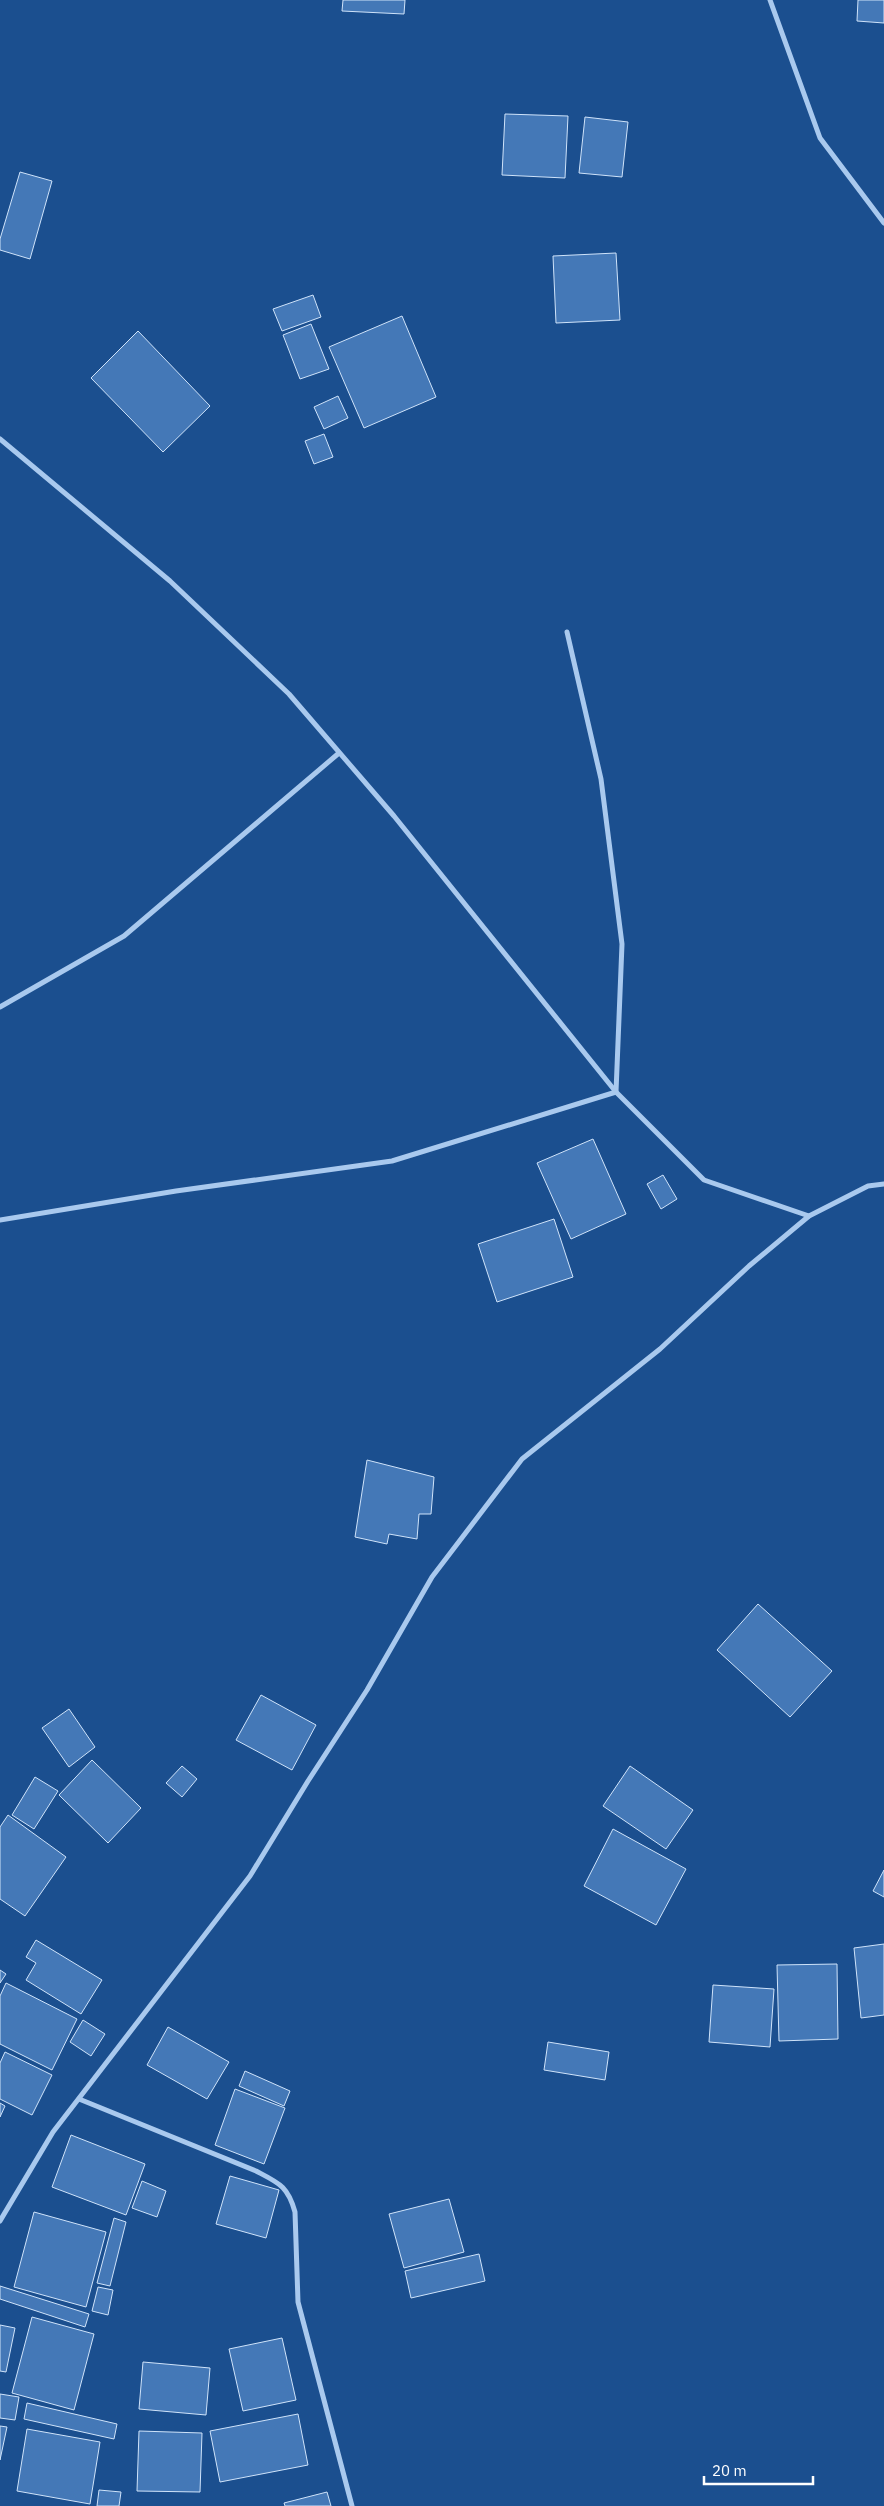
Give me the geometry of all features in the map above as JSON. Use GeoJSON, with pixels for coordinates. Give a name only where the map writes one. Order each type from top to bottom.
{"type":"FeatureCollection","features":[{"type":"Feature","properties":{"kind":"street"},"geometry":{"type":"LineString","coordinates":[[770,0],[820,138],[884,223]]}},
{"type":"Feature","properties":{"kind":"street"},"geometry":{"type":"LineString","coordinates":[[0,439],[170,581],[288,694],[394,816],[616,1092],[704,1180],[809,1216]]}},
{"type":"Feature","properties":{"kind":"street"},"geometry":{"type":"LineString","coordinates":[[567,632],[600,779],[622,944],[616,1092]]}},
{"type":"Feature","properties":{"kind":"street"},"geometry":{"type":"LineString","coordinates":[[0,1007],[124,936],[339,753]]}},
{"type":"Feature","properties":{"kind":"street"},"geometry":{"type":"LineString","coordinates":[[0,1220],[176,1191],[392,1161],[616,1092]]}},
{"type":"Feature","properties":{"kind":"street"},"geometry":{"type":"LineString","coordinates":[[0,2221],[53,2132],[250,1876],[308,1781],[368,1690],[432,1576],[522,1459],[660,1349],[749,1266],[809,1216],[868,1186],[884,1184]]}},
{"type":"Feature","properties":{"kind":"street"},"geometry":{"type":"LineString","coordinates":[[78,2100],[256,2171],[282,2185],[291,2198],[295,2212],[298,2302],[352,2506]]}},
{"type":"Feature","properties":{"kind":"building"},"geometry":{"type":"Polygon","coordinates":[[[343,0],[405,0],[404,14],[342,11],[343,0]]]}},
{"type":"Feature","properties":{"kind":"building"},"geometry":{"type":"Polygon","coordinates":[[[858,0],[884,0],[884,23],[857,21],[858,0]]]}},
{"type":"Feature","properties":{"kind":"building"},"geometry":{"type":"Polygon","coordinates":[[[505,114],[568,116],[565,178],[502,175],[505,114]]]}},
{"type":"Feature","properties":{"kind":"building"},"geometry":{"type":"Polygon","coordinates":[[[585,117],[628,122],[622,177],[579,173],[585,117]]]}},
{"type":"Feature","properties":{"kind":"building"},"geometry":{"type":"Polygon","coordinates":[[[20,172],[52,181],[30,259],[0,250],[0,239],[20,172]]]}},
{"type":"Feature","properties":{"kind":"building"},"geometry":{"type":"Polygon","coordinates":[[[616,253],[620,320],[556,323],[553,256],[616,253]]]}},
{"type":"Feature","properties":{"kind":"building"},"geometry":{"type":"Polygon","coordinates":[[[313,295],[321,317],[282,331],[273,309],[313,295]]]}},
{"type":"Feature","properties":{"kind":"building"},"geometry":{"type":"Polygon","coordinates":[[[402,316],[436,397],[364,428],[329,347],[402,316]]]}},
{"type":"Feature","properties":{"kind":"building"},"geometry":{"type":"Polygon","coordinates":[[[311,324],[329,369],[300,379],[283,335],[311,324]]]}},
{"type":"Feature","properties":{"kind":"building"},"geometry":{"type":"Polygon","coordinates":[[[138,331],[210,406],[163,452],[91,378],[138,331]]]}},
{"type":"Feature","properties":{"kind":"building"},"geometry":{"type":"Polygon","coordinates":[[[338,396],[348,418],[324,429],[314,407],[338,396]]]}},
{"type":"Feature","properties":{"kind":"building"},"geometry":{"type":"Polygon","coordinates":[[[324,434],[333,457],[314,464],[305,441],[324,434]]]}},
{"type":"Feature","properties":{"kind":"building"},"geometry":{"type":"Polygon","coordinates":[[[593,1139],[626,1214],[571,1239],[537,1163],[593,1139]]]}},
{"type":"Feature","properties":{"kind":"building"},"geometry":{"type":"Polygon","coordinates":[[[663,1175],[677,1199],[661,1209],[647,1184],[663,1175]]]}},
{"type":"Feature","properties":{"kind":"building"},"geometry":{"type":"Polygon","coordinates":[[[554,1219],[573,1277],[497,1302],[478,1244],[554,1219]]]}},
{"type":"Feature","properties":{"kind":"building"},"geometry":{"type":"Polygon","coordinates":[[[367,1460],[434,1477],[431,1514],[419,1514],[417,1539],[389,1534],[387,1544],[355,1537],[367,1460]]]}},
{"type":"Feature","properties":{"kind":"building"},"geometry":{"type":"Polygon","coordinates":[[[758,1604],[832,1671],[790,1717],[717,1650],[758,1604]]]}},
{"type":"Feature","properties":{"kind":"building"},"geometry":{"type":"Polygon","coordinates":[[[261,1695],[316,1725],[292,1770],[236,1740],[261,1695]]]}},
{"type":"Feature","properties":{"kind":"building"},"geometry":{"type":"Polygon","coordinates":[[[69,1709],[95,1747],[69,1767],[42,1728],[69,1709]]]}},
{"type":"Feature","properties":{"kind":"building"},"geometry":{"type":"Polygon","coordinates":[[[92,1760],[141,1808],[108,1843],[59,1795],[92,1760]]]}},
{"type":"Feature","properties":{"kind":"building"},"geometry":{"type":"Polygon","coordinates":[[[182,1766],[197,1779],[182,1797],[166,1783],[182,1766]]]}},
{"type":"Feature","properties":{"kind":"building"},"geometry":{"type":"Polygon","coordinates":[[[630,1766],[693,1810],[666,1849],[603,1806],[630,1766]]]}},
{"type":"Feature","properties":{"kind":"building"},"geometry":{"type":"Polygon","coordinates":[[[35,1777],[58,1791],[34,1829],[12,1815],[35,1777]]]}},
{"type":"Feature","properties":{"kind":"building"},"geometry":{"type":"Polygon","coordinates":[[[8,1815],[66,1857],[25,1916],[0,1899],[0,1827],[8,1815]]]}},
{"type":"Feature","properties":{"kind":"building"},"geometry":{"type":"Polygon","coordinates":[[[613,1829],[686,1869],[656,1925],[584,1886],[613,1829]]]}},
{"type":"Feature","properties":{"kind":"building"},"geometry":{"type":"Polygon","coordinates":[[[884,1870],[884,1897],[873,1891],[884,1870]]]}},
{"type":"Feature","properties":{"kind":"building"},"geometry":{"type":"Polygon","coordinates":[[[36,1940],[102,1980],[81,2014],[26,1980],[36,1963],[26,1957],[36,1940]]]}},
{"type":"Feature","properties":{"kind":"building"},"geometry":{"type":"Polygon","coordinates":[[[884,1944],[884,2015],[861,2018],[854,1948],[884,1944]]]}},
{"type":"Feature","properties":{"kind":"building"},"geometry":{"type":"Polygon","coordinates":[[[837,1964],[838,2039],[779,2041],[777,1965],[837,1964]]]}},
{"type":"Feature","properties":{"kind":"building"},"geometry":{"type":"Polygon","coordinates":[[[0,1970],[6,1974],[0,1983],[0,1970]]]}},
{"type":"Feature","properties":{"kind":"building"},"geometry":{"type":"Polygon","coordinates":[[[6,1983],[77,2019],[52,2070],[0,2044],[0,1996],[6,1983]]]}},
{"type":"Feature","properties":{"kind":"building"},"geometry":{"type":"Polygon","coordinates":[[[713,1985],[774,1989],[770,2047],[709,2042],[713,1985]]]}},
{"type":"Feature","properties":{"kind":"building"},"geometry":{"type":"Polygon","coordinates":[[[83,2020],[105,2034],[91,2056],[70,2042],[83,2020]]]}},
{"type":"Feature","properties":{"kind":"building"},"geometry":{"type":"Polygon","coordinates":[[[168,2027],[229,2062],[207,2099],[147,2065],[168,2027]]]}},
{"type":"Feature","properties":{"kind":"building"},"geometry":{"type":"Polygon","coordinates":[[[548,2042],[609,2052],[605,2080],[544,2070],[548,2042]]]}},
{"type":"Feature","properties":{"kind":"building"},"geometry":{"type":"Polygon","coordinates":[[[5,2052],[52,2075],[32,2115],[0,2099],[0,2063],[5,2052]]]}},
{"type":"Feature","properties":{"kind":"building"},"geometry":{"type":"Polygon","coordinates":[[[245,2071],[290,2091],[284,2106],[239,2086],[245,2071]]]}},
{"type":"Feature","properties":{"kind":"building"},"geometry":{"type":"Polygon","coordinates":[[[235,2089],[285,2108],[264,2164],[215,2145],[235,2089]]]}},
{"type":"Feature","properties":{"kind":"building"},"geometry":{"type":"Polygon","coordinates":[[[0,2103],[5,2106],[0,2117],[0,2103]]]}},
{"type":"Feature","properties":{"kind":"building"},"geometry":{"type":"Polygon","coordinates":[[[71,2135],[145,2164],[126,2215],[52,2187],[71,2135]]]}},
{"type":"Feature","properties":{"kind":"building"},"geometry":{"type":"Polygon","coordinates":[[[230,2176],[279,2190],[266,2238],[216,2224],[230,2176]]]}},
{"type":"Feature","properties":{"kind":"building"},"geometry":{"type":"Polygon","coordinates":[[[142,2181],[166,2191],[157,2217],[132,2208],[142,2181]]]}},
{"type":"Feature","properties":{"kind":"building"},"geometry":{"type":"Polygon","coordinates":[[[449,2199],[464,2252],[404,2268],[389,2214],[449,2199]]]}},
{"type":"Feature","properties":{"kind":"building"},"geometry":{"type":"Polygon","coordinates":[[[34,2212],[106,2232],[86,2307],[14,2287],[34,2212]]]}},
{"type":"Feature","properties":{"kind":"building"},"geometry":{"type":"Polygon","coordinates":[[[114,2218],[126,2222],[110,2286],[97,2283],[114,2218]]]}},
{"type":"Feature","properties":{"kind":"building"},"geometry":{"type":"Polygon","coordinates":[[[479,2254],[485,2281],[411,2298],[405,2271],[479,2254]]]}},
{"type":"Feature","properties":{"kind":"building"},"geometry":{"type":"Polygon","coordinates":[[[0,2286],[89,2314],[85,2327],[0,2299],[0,2286]]]}},
{"type":"Feature","properties":{"kind":"building"},"geometry":{"type":"Polygon","coordinates":[[[98,2287],[113,2290],[108,2315],[92,2311],[98,2287]]]}},
{"type":"Feature","properties":{"kind":"building"},"geometry":{"type":"Polygon","coordinates":[[[32,2317],[94,2334],[74,2410],[12,2393],[32,2317]]]}},
{"type":"Feature","properties":{"kind":"building"},"geometry":{"type":"Polygon","coordinates":[[[0,2325],[15,2328],[6,2372],[0,2371],[0,2325]]]}},
{"type":"Feature","properties":{"kind":"building"},"geometry":{"type":"Polygon","coordinates":[[[282,2338],[296,2400],[243,2411],[229,2349],[282,2338]]]}},
{"type":"Feature","properties":{"kind":"building"},"geometry":{"type":"Polygon","coordinates":[[[143,2362],[210,2368],[206,2415],[139,2409],[143,2362]]]}},
{"type":"Feature","properties":{"kind":"building"},"geometry":{"type":"Polygon","coordinates":[[[0,2394],[19,2397],[15,2420],[0,2418],[0,2394]]]}},
{"type":"Feature","properties":{"kind":"building"},"geometry":{"type":"Polygon","coordinates":[[[27,2403],[117,2424],[114,2439],[24,2419],[27,2403]]]}},
{"type":"Feature","properties":{"kind":"building"},"geometry":{"type":"Polygon","coordinates":[[[298,2414],[308,2465],[220,2482],[210,2431],[298,2414]]]}},
{"type":"Feature","properties":{"kind":"building"},"geometry":{"type":"Polygon","coordinates":[[[0,2426],[7,2427],[0,2460],[0,2426]]]}},
{"type":"Feature","properties":{"kind":"building"},"geometry":{"type":"Polygon","coordinates":[[[27,2429],[100,2442],[90,2504],[17,2491],[27,2429]]]}},
{"type":"Feature","properties":{"kind":"building"},"geometry":{"type":"Polygon","coordinates":[[[139,2431],[202,2433],[200,2492],[137,2491],[139,2431]]]}},
{"type":"Feature","properties":{"kind":"building"},"geometry":{"type":"Polygon","coordinates":[[[99,2490],[121,2492],[119,2506],[97,2506],[99,2490]]]}},
{"type":"Feature","properties":{"kind":"building"},"geometry":{"type":"Polygon","coordinates":[[[327,2492],[331,2506],[285,2506],[284,2503],[327,2492]]]}}]}
